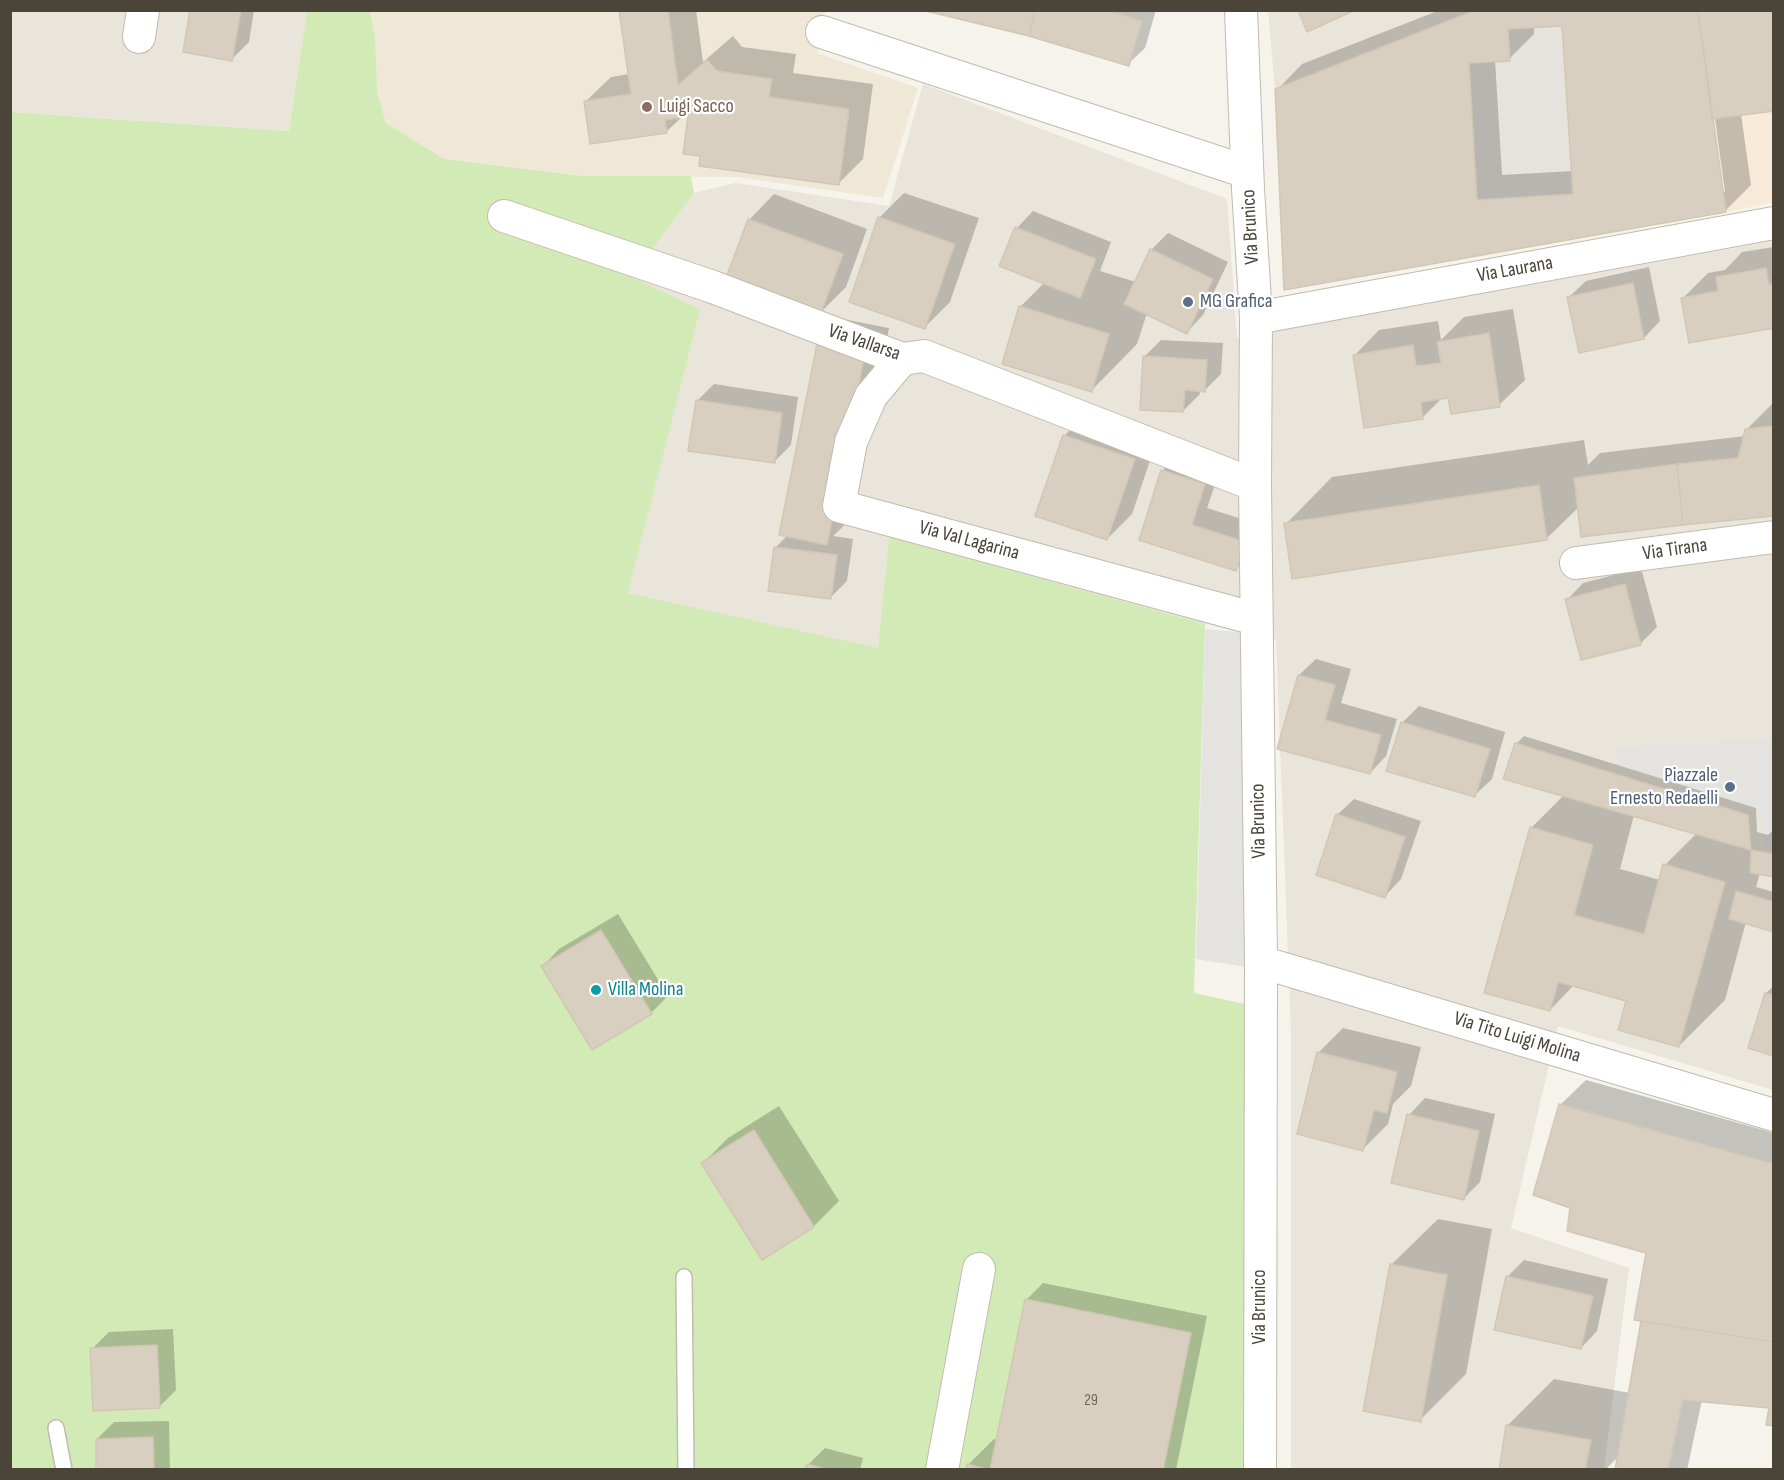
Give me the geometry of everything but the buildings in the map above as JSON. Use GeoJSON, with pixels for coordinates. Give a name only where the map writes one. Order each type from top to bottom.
{"type":"FeatureCollection","features":[{"type":"Feature","properties":{"kind":"street","name":"Via Brunico"},"geometry":{"type":"LineString","coordinates":[[1240,10],[1256,318],[1256,619],[1261,962],[1260,1470]]}},
{"type":"Feature","properties":{"kind":"street","name":"Via Brunico"},"geometry":{"type":"LineString","coordinates":[[822,32],[1247,172]]}},
{"type":"Feature","properties":{"kind":"street","name":"Via Vallarsa"},"geometry":{"type":"LineString","coordinates":[[504,216],[713,287],[902,359],[924,356],[1255,485]]}},
{"type":"Feature","properties":{"kind":"street","name":"Via Laurana"},"geometry":{"type":"LineString","coordinates":[[1256,318],[1773,223]]}},
{"type":"Feature","properties":{"kind":"street","name":"Via Val Lagarina"},"geometry":{"type":"LineString","coordinates":[[902,359],[871,396],[851,442],[839,506],[1256,619]]}},
{"type":"Feature","properties":{"kind":"street","name":"Via Tirana"},"geometry":{"type":"LineString","coordinates":[[1576,564],[1773,537]]}},
{"type":"Feature","properties":{"kind":"street","name":"Via Tito Luigi Molina"},"geometry":{"type":"LineString","coordinates":[[1261,962],[1773,1115]]}},
{"type":"Feature","properties":{"kind":"street"},"geometry":{"type":"LineString","coordinates":[[942,1470],[979,1269]]}},
{"type":"Feature","properties":{"kind":"lane"},"geometry":{"type":"LineString","coordinates":[[684,1277],[686,1470]]}},
{"type":"Feature","properties":{"kind":"lane"},"geometry":{"type":"LineString","coordinates":[[56,1428],[64,1470]]}},
{"type":"Feature","properties":{"kind":"shaded area"},"geometry":{"type":"Polygon","coordinates":[[[1268,10],[1476,11],[1275,89],[1268,10]]]}},
{"type":"Feature","properties":{"kind":"shaded area"},"geometry":{"type":"Polygon","coordinates":[[[10,11],[307,11],[289,131],[11,112],[10,11]]]}},
{"type":"Feature","properties":{"kind":"shaded area","name":"Luigi Sacco"},"geometry":{"type":"Polygon","coordinates":[[[370,11],[825,11],[817,53],[918,88],[883,198],[737,177],[583,176],[444,159],[386,123],[375,86],[375,39],[370,11]]]}},
{"type":"Feature","properties":{"kind":"shaded area"},"geometry":{"type":"Polygon","coordinates":[[[1476,11],[1698,11],[1726,212],[1284,290],[1275,89],[1476,11]]]}},
{"type":"Feature","properties":{"kind":"shaded area"},"geometry":{"type":"Polygon","coordinates":[[[1773,11],[1773,202],[1726,212],[1712,119],[1773,11]]]}},
{"type":"Feature","properties":{"kind":"shaded area"},"geometry":{"type":"Polygon","coordinates":[[[923,84],[1227,199],[1237,338],[1773,241],[1773,1090],[1558,1026],[1511,1228],[1629,1268],[1604,1469],[1291,1469],[1291,1034],[1276,640],[1205,624],[889,537],[878,654],[627,593],[700,309],[630,277],[694,193],[735,183],[889,206],[923,84]]]}},
{"type":"Feature","properties":{"kind":"shaded area"},"geometry":{"type":"Polygon","coordinates":[[[1205,629],[1249,633],[1246,967],[1196,959],[1205,629]]]}},
{"type":"Feature","properties":{"kind":"shaded area","name":"Piazzale Ernesto Redaelli"},"geometry":{"type":"Polygon","coordinates":[[[1773,738],[1773,848],[1764,847],[1757,808],[1617,766],[1616,748],[1773,738]]]}},
{"type":"Feature","properties":{"kind":"green space"},"geometry":{"type":"Polygon","coordinates":[[[307,11],[370,11],[375,39],[377,92],[386,123],[444,159],[583,176],[691,176],[694,193],[631,277],[700,309],[628,593],[878,648],[889,537],[1205,624],[1194,993],[1254,1006],[1254,1469],[11,1469],[10,112],[289,131],[307,11]]]}},
{"type":"Feature","properties":{"kind":"place","name":"Luigi Sacco"},"geometry":{"type":"Point","coordinates":[647,107]}},
{"type":"Feature","properties":{"kind":"place","name":"MG Grafica"},"geometry":{"type":"Point","coordinates":[1188,302]}},
{"type":"Feature","properties":{"kind":"place","name":"Piazzale Ernesto Redaelli"},"geometry":{"type":"Point","coordinates":[1730,787]}},
{"type":"Feature","properties":{"kind":"place","name":"Villa Molina"},"geometry":{"type":"Point","coordinates":[596,990]}}]}
